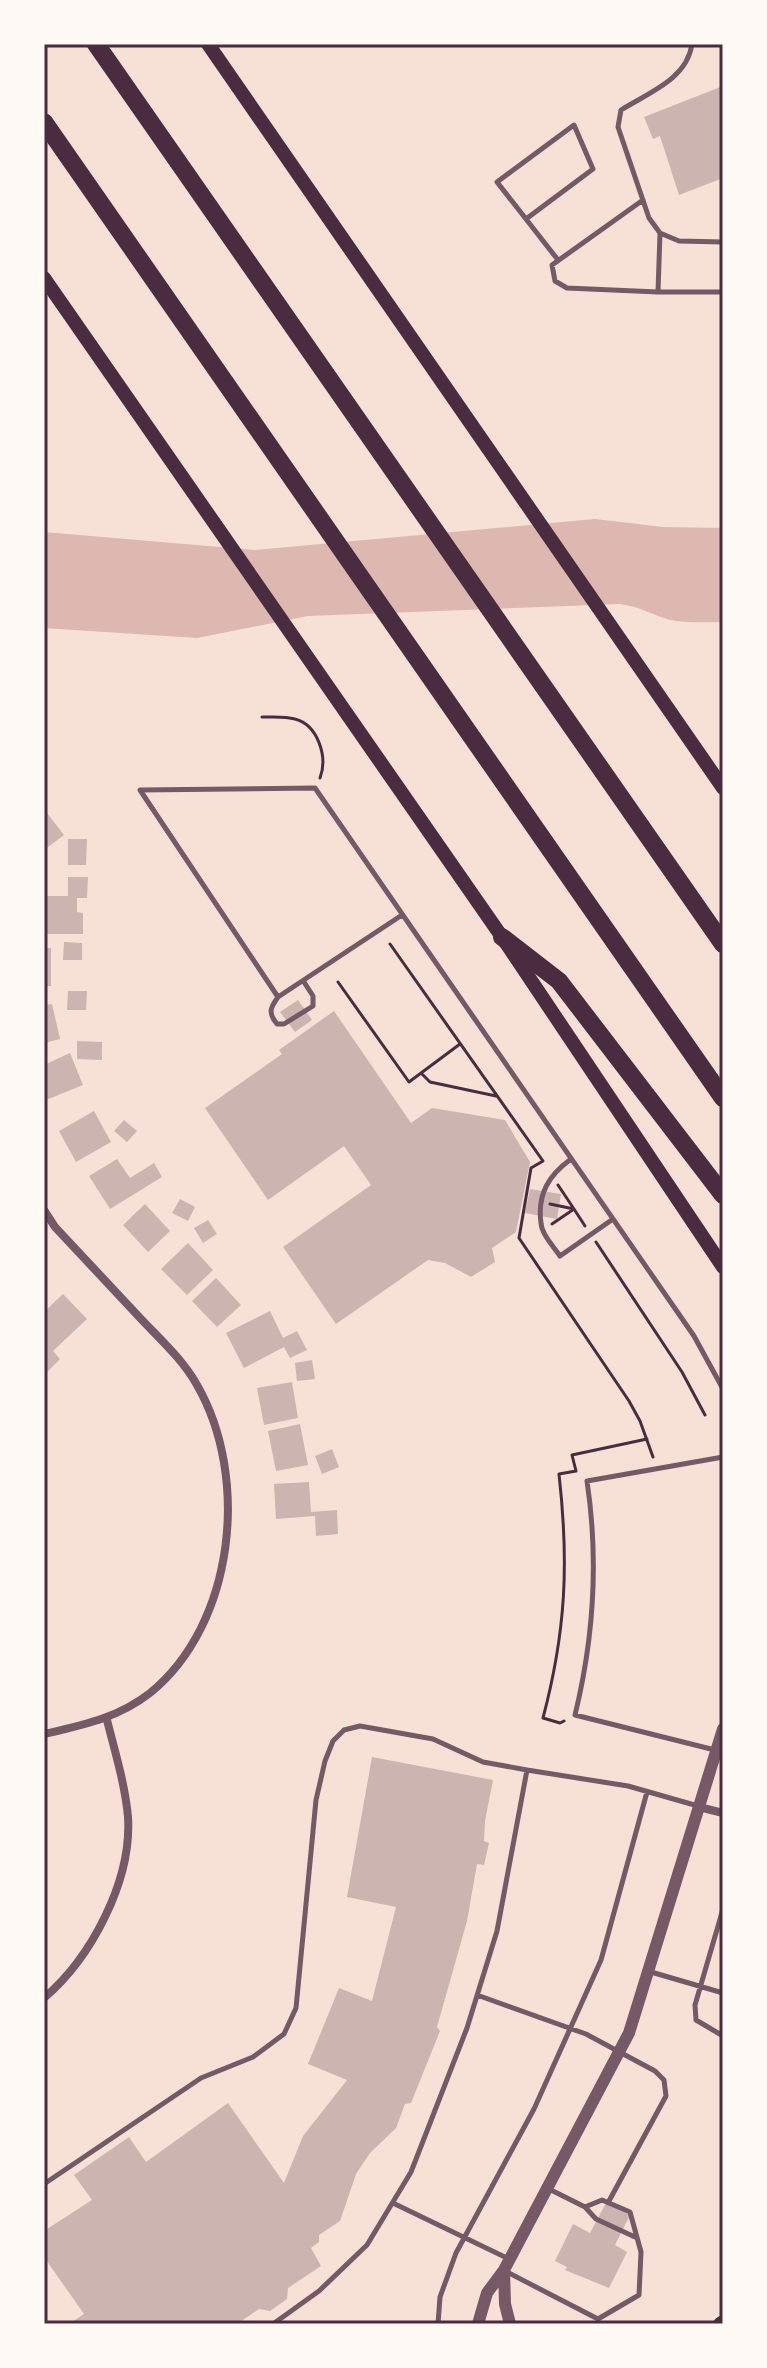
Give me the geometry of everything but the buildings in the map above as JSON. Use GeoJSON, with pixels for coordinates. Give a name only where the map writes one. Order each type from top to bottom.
{"type":"FeatureCollection","features":[{"type":"Feature","properties":{"kind":"highway"},"geometry":{"type":"LineString","coordinates":[[96,44],[723,944]]}},
{"type":"Feature","properties":{"kind":"highway"},"geometry":{"type":"LineString","coordinates":[[44,122],[723,1098]]}},
{"type":"Feature","properties":{"kind":"highway"},"geometry":{"type":"LineString","coordinates":[[502,937],[559,981],[723,1195]]}},
{"type":"Feature","properties":{"kind":"main road"},"geometry":{"type":"LineString","coordinates":[[208,44],[723,788]]}},
{"type":"Feature","properties":{"kind":"main road"},"geometry":{"type":"LineString","coordinates":[[44,278],[502,937],[723,1267]]}},
{"type":"Feature","properties":{"kind":"street"},"geometry":{"type":"LineString","coordinates":[[44,1210],[55,1227],[196,1383],[210,1411],[226,1479],[224,1550],[215,1591],[200,1631],[172,1671],[149,1693],[107,1720],[44,1734]]}},
{"type":"Feature","properties":{"kind":"street"},"geometry":{"type":"LineString","coordinates":[[44,1998],[73,1970],[89,1945],[117,1884],[124,1855],[128,1820],[107,1720]]}},
{"type":"Feature","properties":{"kind":"street"},"geometry":{"type":"LineString","coordinates":[[478,2324],[487,2293],[507,2265],[620,2051],[649,1972],[723,1729]]}},
{"type":"Feature","properties":{"kind":"street"},"geometry":{"type":"LineString","coordinates":[[699,1807],[723,1813]]}},
{"type":"Feature","properties":{"kind":"street"},"geometry":{"type":"LineString","coordinates":[[507,2265],[505,2304],[510,2324]]}},
{"type":"Feature","properties":{"kind":"lane"},"geometry":{"type":"LineString","coordinates":[[692,44],[690,62],[675,77],[621,110],[618,127],[649,218],[660,233],[679,241],[723,242]]}},
{"type":"Feature","properties":{"kind":"lane"},"geometry":{"type":"LineString","coordinates":[[526,219],[593,169],[574,125],[497,182],[558,260]]}},
{"type":"Feature","properties":{"kind":"lane"},"geometry":{"type":"LineString","coordinates":[[643,200],[552,265],[555,281],[567,288],[723,292]]}},
{"type":"Feature","properties":{"kind":"lane"},"geometry":{"type":"LineString","coordinates":[[658,292],[660,233]]}},
{"type":"Feature","properties":{"kind":"lane"},"geometry":{"type":"LineString","coordinates":[[278,997],[140,790],[315,788],[694,1336],[723,1389]]}},
{"type":"Feature","properties":{"kind":"lane"},"geometry":{"type":"LineString","coordinates":[[304,982],[313,996],[313,1006],[284,1024],[277,1024],[271,1017],[270,1008],[278,997],[402,915]]}},
{"type":"Feature","properties":{"kind":"lane"},"geometry":{"type":"LineString","coordinates":[[571,1159],[551,1174],[541,1223],[560,1256],[613,1219]]}},
{"type":"Feature","properties":{"kind":"lane"},"geometry":{"type":"LineString","coordinates":[[717,1750],[575,1715],[592,1623],[595,1579],[587,1481],[723,1457]]}},
{"type":"Feature","properties":{"kind":"lane"},"geometry":{"type":"LineString","coordinates":[[44,2184],[201,2078],[253,2057],[284,2034],[296,2008],[302,1968],[316,1800],[333,1741],[344,1730],[360,1726],[433,1739],[483,1762],[647,1792],[699,1807]]}},
{"type":"Feature","properties":{"kind":"lane"},"geometry":{"type":"LineString","coordinates":[[273,2324],[319,2291],[367,2245],[395,2204],[447,2081],[497,1931],[527,1770]]}},
{"type":"Feature","properties":{"kind":"lane"},"geometry":{"type":"LineString","coordinates":[[438,2324],[445,2279],[534,2109],[601,1960],[647,1792]]}},
{"type":"Feature","properties":{"kind":"lane"},"geometry":{"type":"LineString","coordinates":[[723,1909],[699,1986],[696,2020],[723,2036]]}},
{"type":"Feature","properties":{"kind":"lane"},"geometry":{"type":"LineString","coordinates":[[649,1972],[723,1993]]}},
{"type":"Feature","properties":{"kind":"lane"},"geometry":{"type":"LineString","coordinates":[[477,1995],[572,2028],[620,2051],[655,2071],[664,2080],[666,2096],[609,2201]]}},
{"type":"Feature","properties":{"kind":"lane"},"geometry":{"type":"LineString","coordinates":[[547,2189],[585,2207],[596,2219],[635,2237]]}},
{"type":"Feature","properties":{"kind":"lane"},"geometry":{"type":"LineString","coordinates":[[395,2204],[464,2238],[598,2319],[639,2295],[641,2252],[630,2212],[602,2200],[585,2207]]}},
{"type":"Feature","properties":{"kind":"path"},"geometry":{"type":"LineString","coordinates":[[262,717],[293,718],[307,723],[319,740],[323,756],[322,773],[315,788]]}},
{"type":"Feature","properties":{"kind":"path"},"geometry":{"type":"LineString","coordinates":[[338,982],[409,1082],[460,1044]]}},
{"type":"Feature","properties":{"kind":"path"},"geometry":{"type":"LineString","coordinates":[[422,1074],[430,1082],[498,1096]]}},
{"type":"Feature","properties":{"kind":"path"},"geometry":{"type":"LineString","coordinates":[[523,1199],[574,1209],[675,1361],[705,1415]]}},
{"type":"Feature","properties":{"kind":"path"},"geometry":{"type":"LineString","coordinates":[[575,1715],[560,1723],[543,1718],[566,1605],[567,1563],[559,1474],[576,1471],[572,1455],[647,1439]]}},
{"type":"Feature","properties":{"kind":"shaded area"},"geometry":{"type":"Polygon","coordinates":[[[595,519],[663,527],[723,528],[723,622],[676,621],[619,604],[308,616],[197,638],[44,628],[44,532],[255,550],[595,519]]]}}]}
